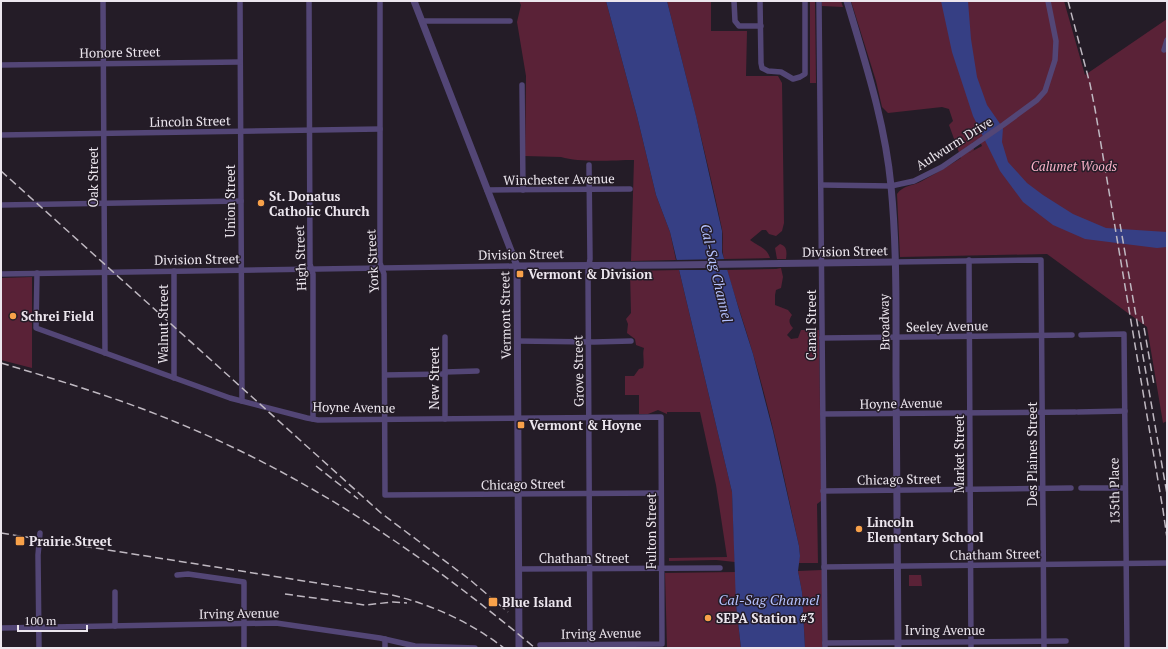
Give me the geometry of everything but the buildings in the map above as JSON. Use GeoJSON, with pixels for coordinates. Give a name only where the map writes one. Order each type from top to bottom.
{"type":"FeatureCollection","features":[{"type":"Feature","properties":{"kind":"street","name":"Oak Street"},"geometry":{"type":"LineString","coordinates":[[103,1],[105,353]]}},
{"type":"Feature","properties":{"kind":"street","name":"Union Street"},"geometry":{"type":"LineString","coordinates":[[240,1],[242,401]]}},
{"type":"Feature","properties":{"kind":"street","name":"High Street"},"geometry":{"type":"LineString","coordinates":[[309,1],[311,269],[313,274],[313,419]]}},
{"type":"Feature","properties":{"kind":"street","name":"York Street"},"geometry":{"type":"LineString","coordinates":[[380,1],[380,263],[384,274],[385,495]]}},
{"type":"Feature","properties":{"kind":"street","name":"Vermont Street"},"geometry":{"type":"LineString","coordinates":[[414,1],[517,266],[519,648]]}},
{"type":"Feature","properties":{"kind":"street"},"geometry":{"type":"LineString","coordinates":[[734,1],[735,21],[739,26],[760,26]]}},
{"type":"Feature","properties":{"kind":"street"},"geometry":{"type":"LineString","coordinates":[[760,1],[762,68],[768,71],[782,72],[793,79],[805,74],[805,1]]}},
{"type":"Feature","properties":{"kind":"street","name":"Canal Street"},"geometry":{"type":"LineString","coordinates":[[819,1],[822,185],[825,645]]}},
{"type":"Feature","properties":{"kind":"street","name":"Broadway"},"geometry":{"type":"LineString","coordinates":[[847,1],[874,90],[883,133],[891,186],[895,262],[898,645]]}},
{"type":"Feature","properties":{"kind":"street","name":"Aulwurm Drive"},"geometry":{"type":"LineString","coordinates":[[822,185],[891,186],[914,181],[932,173],[1003,126],[1037,100],[1045,91],[1055,60],[1056,41],[1048,1]]}},
{"type":"Feature","properties":{"kind":"street"},"geometry":{"type":"LineString","coordinates":[[422,21],[510,21]]}},
{"type":"Feature","properties":{"kind":"street"},"geometry":{"type":"LineString","coordinates":[[1164,50],[1167,40]]}},
{"type":"Feature","properties":{"kind":"street","name":"Honore Street"},"geometry":{"type":"LineString","coordinates":[[1,65],[240,62]]}},
{"type":"Feature","properties":{"kind":"street"},"geometry":{"type":"LineString","coordinates":[[522,85],[523,190]]}},
{"type":"Feature","properties":{"kind":"street","name":"Lincoln Street"},"geometry":{"type":"LineString","coordinates":[[1,134],[380,129]]}},
{"type":"Feature","properties":{"kind":"street","name":"Grove Street"},"geometry":{"type":"LineString","coordinates":[[589,165],[590,646]]}},
{"type":"Feature","properties":{"kind":"street","name":"Winchester Avenue"},"geometry":{"type":"LineString","coordinates":[[488,190],[630,189]]}},
{"type":"Feature","properties":{"kind":"street"},"geometry":{"type":"LineString","coordinates":[[1,205],[241,201]]}},
{"type":"Feature","properties":{"kind":"street","name":"Market Street"},"geometry":{"type":"LineString","coordinates":[[969,260],[971,648]]}},
{"type":"Feature","properties":{"kind":"street","name":"Division Street"},"geometry":{"type":"LineString","coordinates":[[1,274],[1041,260]]}},
{"type":"Feature","properties":{"kind":"street","name":"Des Plaines Street"},"geometry":{"type":"LineString","coordinates":[[1041,260],[1044,648]]}},
{"type":"Feature","properties":{"kind":"street","name":"Walnut Street"},"geometry":{"type":"LineString","coordinates":[[174,271],[174,378]]}},
{"type":"Feature","properties":{"kind":"street","name":"Hoyne Avenue"},"geometry":{"type":"LineString","coordinates":[[37,273],[36,328],[242,401],[313,419],[385,420],[661,417]]}},
{"type":"Feature","properties":{"kind":"street","name":"135th Place"},"geometry":{"type":"LineString","coordinates":[[1081,334],[1124,334],[1127,648]]}},
{"type":"Feature","properties":{"kind":"street","name":"Seeley Avenue"},"geometry":{"type":"LineString","coordinates":[[822,338],[1072,335]]}},
{"type":"Feature","properties":{"kind":"street","name":"New Street"},"geometry":{"type":"LineString","coordinates":[[445,336],[445,419]]}},
{"type":"Feature","properties":{"kind":"street"},"geometry":{"type":"LineString","coordinates":[[517,341],[631,341]]}},
{"type":"Feature","properties":{"kind":"street"},"geometry":{"type":"LineString","coordinates":[[385,374],[478,371]]}},
{"type":"Feature","properties":{"kind":"street","name":"Hoyne Avenue"},"geometry":{"type":"LineString","coordinates":[[823,414],[1125,411]]}},
{"type":"Feature","properties":{"kind":"street","name":"Fulton Street"},"geometry":{"type":"LineString","coordinates":[[661,417],[662,644]]}},
{"type":"Feature","properties":{"kind":"street","name":"Chicago Street"},"geometry":{"type":"LineString","coordinates":[[823,491],[1071,488]]}},
{"type":"Feature","properties":{"kind":"street"},"geometry":{"type":"LineString","coordinates":[[1080,488],[1125,488]]}},
{"type":"Feature","properties":{"kind":"street","name":"Chicago Street"},"geometry":{"type":"LineString","coordinates":[[385,495],[661,493]]}},
{"type":"Feature","properties":{"kind":"street"},"geometry":{"type":"LineString","coordinates":[[39,648],[38,555],[40,533]]}},
{"type":"Feature","properties":{"kind":"street","name":"Chatham Street"},"geometry":{"type":"LineString","coordinates":[[824,567],[1167,563]]}},
{"type":"Feature","properties":{"kind":"street","name":"Chatham Street"},"geometry":{"type":"LineString","coordinates":[[519,569],[720,568]]}},
{"type":"Feature","properties":{"kind":"street"},"geometry":{"type":"LineString","coordinates":[[177,575],[188,574],[244,582],[244,648]]}},
{"type":"Feature","properties":{"kind":"street"},"geometry":{"type":"LineString","coordinates":[[114,592],[115,626]]}},
{"type":"Feature","properties":{"kind":"street","name":"Irving Avenue"},"geometry":{"type":"LineString","coordinates":[[1,628],[286,623],[385,639],[415,646],[475,648]]}},
{"type":"Feature","properties":{"kind":"street"},"geometry":{"type":"LineString","coordinates":[[385,639],[385,648]]}},
{"type":"Feature","properties":{"kind":"street","name":"Irving Avenue"},"geometry":{"type":"LineString","coordinates":[[825,645],[898,645],[971,641],[1066,641]]}},
{"type":"Feature","properties":{"kind":"street","name":"Irving Avenue"},"geometry":{"type":"LineString","coordinates":[[540,645],[590,646],[662,644]]}},
{"type":"Feature","properties":{"kind":"green space"},"geometry":{"type":"Polygon","coordinates":[[[519,1],[606,1],[637,116],[656,195],[670,232],[676,260],[631,261],[634,160],[587,161],[561,157],[525,156],[526,76],[517,22],[521,5],[519,1]]]}},
{"type":"Feature","properties":{"kind":"green space"},"geometry":{"type":"Polygon","coordinates":[[[667,1],[711,1],[711,31],[747,31],[746,76],[778,76],[782,83],[784,223],[782,231],[776,236],[769,234],[766,230],[762,230],[750,240],[764,249],[770,258],[724,259],[723,233],[716,200],[667,1]]]}},
{"type":"Feature","properties":{"kind":"green space"},"geometry":{"type":"Polygon","coordinates":[[[810,1],[815,1],[816,83],[810,83],[810,1]]]}},
{"type":"Feature","properties":{"kind":"green space"},"geometry":{"type":"Polygon","coordinates":[[[822,1],[841,1],[843,7],[822,6],[822,1]]]}},
{"type":"Feature","properties":{"kind":"green space","name":"Calumet Woods"},"geometry":{"type":"Polygon","coordinates":[[[851,1],[1064,1],[1085,75],[1167,19],[1167,421],[1163,423],[1147,327],[1047,254],[900,257],[897,194],[905,187],[919,183],[961,158],[949,125],[953,121],[949,109],[942,107],[888,113],[882,107],[876,81],[851,1]],[[979,139],[972,143],[974,150],[969,153],[982,146],[979,139]]]}},
{"type":"Feature","properties":{"kind":"green space"},"geometry":{"type":"Polygon","coordinates":[[[780,244],[784,246],[786,250],[786,259],[777,259],[775,248],[780,244]]]}},
{"type":"Feature","properties":{"kind":"green space"},"geometry":{"type":"Polygon","coordinates":[[[781,268],[783,277],[781,288],[776,290],[775,305],[788,310],[792,315],[790,322],[793,328],[787,335],[791,339],[798,338],[801,330],[819,330],[821,501],[817,504],[818,563],[798,563],[800,556],[799,546],[772,426],[760,378],[727,270],[781,268]]]}},
{"type":"Feature","properties":{"kind":"green space"},"geometry":{"type":"Polygon","coordinates":[[[679,270],[732,492],[735,562],[716,560],[669,561],[669,558],[727,557],[716,485],[700,412],[667,412],[667,414],[658,410],[648,414],[639,414],[639,395],[625,395],[625,376],[634,376],[639,369],[643,368],[644,363],[644,348],[636,345],[635,339],[627,333],[628,324],[626,319],[631,313],[630,271],[679,270]]]}},
{"type":"Feature","properties":{"kind":"green space","name":"Schrei Field"},"geometry":{"type":"Polygon","coordinates":[[[32,277],[32,368],[1,360],[1,278],[32,277]]]}},
{"type":"Feature","properties":{"kind":"green space"},"geometry":{"type":"Polygon","coordinates":[[[822,570],[822,648],[805,648],[802,592],[798,571],[822,570]]]}},
{"type":"Feature","properties":{"kind":"green space"},"geometry":{"type":"Polygon","coordinates":[[[736,572],[736,605],[741,648],[667,648],[665,573],[736,572]]]}},
{"type":"Feature","properties":{"kind":"green space"},"geometry":{"type":"Polygon","coordinates":[[[909,575],[921,575],[922,586],[909,586],[909,575]]]}},
{"type":"Feature","properties":{"kind":"water","name":"Cal-Sag Channel"},"geometry":{"type":"Polygon","coordinates":[[[606,1],[667,1],[696,116],[722,231],[722,252],[753,354],[773,431],[799,546],[800,556],[798,571],[802,592],[805,648],[741,648],[736,605],[732,492],[670,232],[656,195],[637,116],[606,1]]]}},
{"type":"Feature","properties":{"kind":"water"},"geometry":{"type":"Polygon","coordinates":[[[941,1],[968,1],[971,39],[977,77],[987,105],[1003,128],[1002,142],[1008,162],[1027,183],[1073,214],[1106,228],[1167,232],[1167,247],[1157,248],[1085,239],[1053,225],[1023,202],[1000,171],[973,116],[952,52],[941,1]]]}},
{"type":"Feature","properties":{"kind":"pier"},"geometry":{"type":"Polygon","coordinates":[[[727,259],[729,270],[677,270],[674,260],[727,259]]]}},
{"type":"Feature","properties":{"kind":"railway"},"geometry":{"type":"LineString","coordinates":[[1068,1],[1090,84],[1095,109],[1167,538]]}},
{"type":"Feature","properties":{"kind":"railway"},"geometry":{"type":"LineString","coordinates":[[1,171],[381,513],[469,579],[508,612]]}},
{"type":"Feature","properties":{"kind":"railway"},"geometry":{"type":"LineString","coordinates":[[1120,224],[1167,494]]}},
{"type":"Feature","properties":{"kind":"railway"},"geometry":{"type":"LineString","coordinates":[[1142,316],[1154,385]]}},
{"type":"Feature","properties":{"kind":"railway"},"geometry":{"type":"LineString","coordinates":[[1,363],[91,391],[156,414],[227,444],[274,468],[366,522],[409,551],[494,614],[535,648]]}},
{"type":"Feature","properties":{"kind":"railway"},"geometry":{"type":"LineString","coordinates":[[316,466],[358,499]]}},
{"type":"Feature","properties":{"kind":"railway"},"geometry":{"type":"LineString","coordinates":[[1,533],[392,595],[436,609],[464,622],[504,648]]}},
{"type":"Feature","properties":{"kind":"railway"},"geometry":{"type":"LineString","coordinates":[[285,594],[365,605],[393,602],[407,603]]}},
{"type":"Feature","properties":{"kind":"place","name":"St. Donatus Catholic Church"},"geometry":{"type":"Point","coordinates":[261,203]}},
{"type":"Feature","properties":{"kind":"place","name":"Vermont & Division"},"geometry":{"type":"Point","coordinates":[520,274]}},
{"type":"Feature","properties":{"kind":"place","name":"Schrei Field"},"geometry":{"type":"Point","coordinates":[13,316]}},
{"type":"Feature","properties":{"kind":"place","name":"Vermont & Hoyne"},"geometry":{"type":"Point","coordinates":[521,425]}},
{"type":"Feature","properties":{"kind":"place","name":"Lincoln Elementary School"},"geometry":{"type":"Point","coordinates":[859,529]}},
{"type":"Feature","properties":{"kind":"place","name":"Prairie Street"},"geometry":{"type":"Point","coordinates":[20,541]}},
{"type":"Feature","properties":{"kind":"place","name":"Blue Island"},"geometry":{"type":"Point","coordinates":[493,602]}},
{"type":"Feature","properties":{"kind":"place","name":"SEPA Station #3"},"geometry":{"type":"Point","coordinates":[708,618]}}]}
